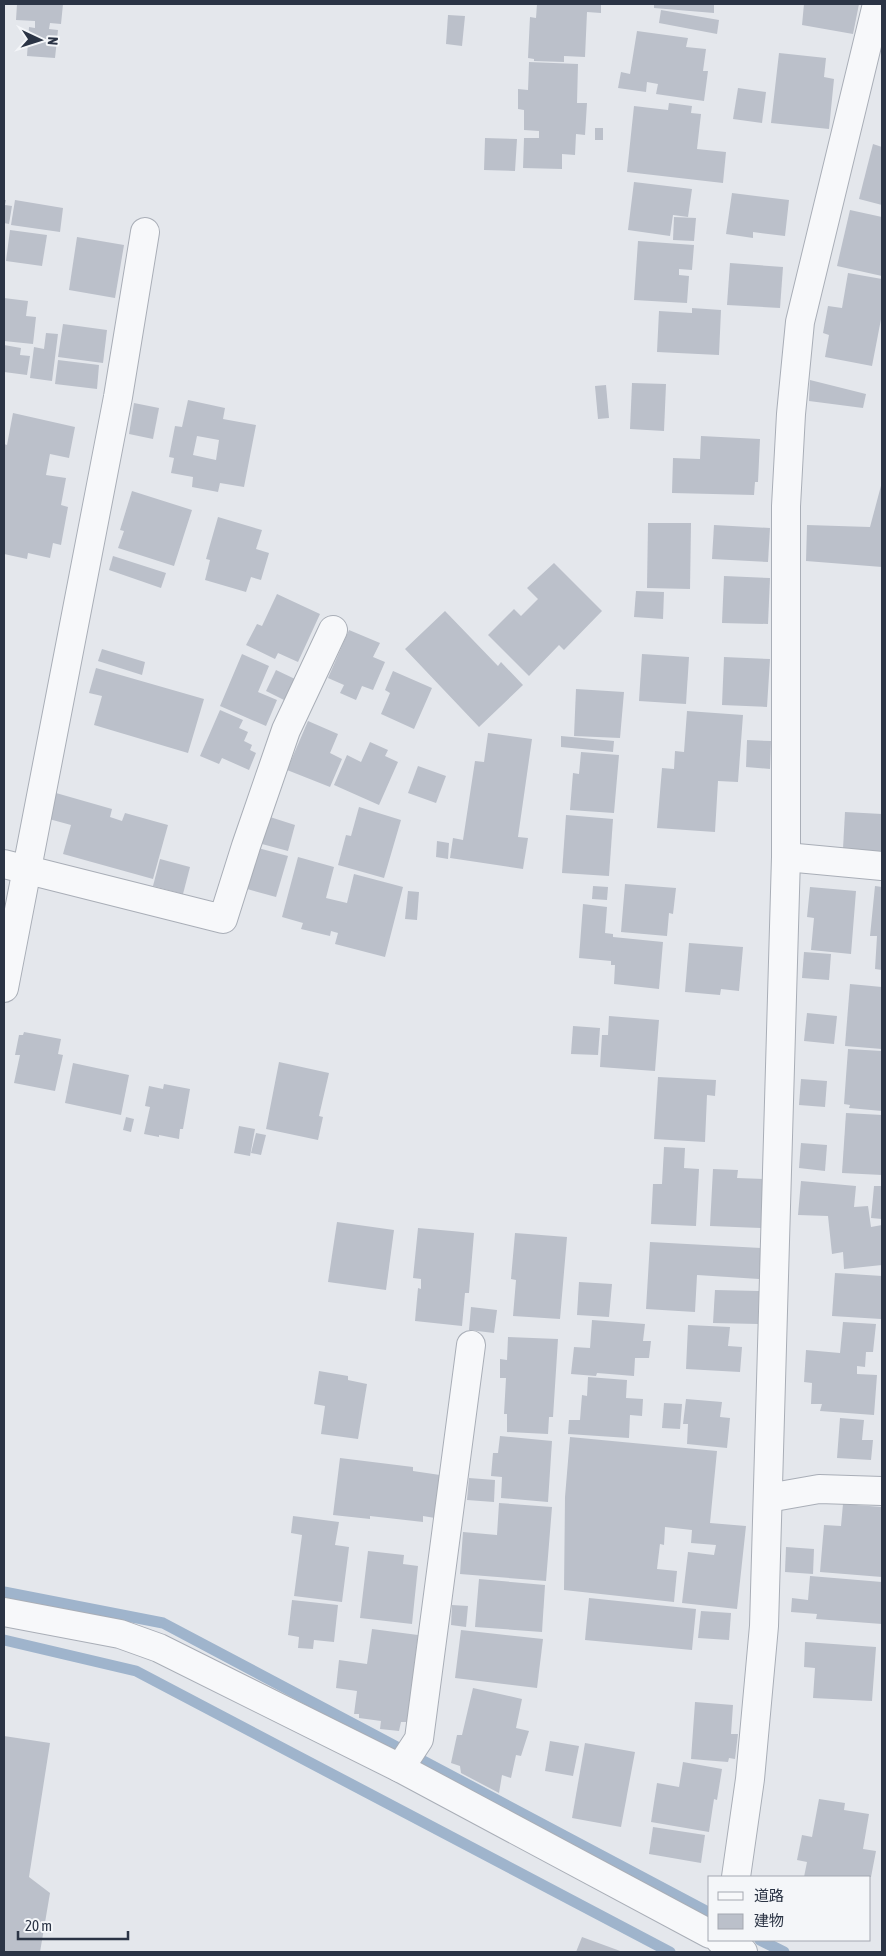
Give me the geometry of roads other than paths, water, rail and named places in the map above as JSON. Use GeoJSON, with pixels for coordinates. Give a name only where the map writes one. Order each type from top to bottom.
{"type":"FeatureCollection","features":[{"type":"Feature","properties":{"kind":"street"},"geometry":{"type":"LineString","coordinates":[[736,1876],[750,1779],[764,1626],[786,857],[786,506],[791,414],[800,322],[877,4]]}},
{"type":"Feature","properties":{"kind":"street"},"geometry":{"type":"LineString","coordinates":[[4,988],[15,866],[118,397],[145,232]]}},
{"type":"Feature","properties":{"kind":"street"},"geometry":{"type":"LineString","coordinates":[[15,866],[223,919],[286,730],[333,630]]}},
{"type":"Feature","properties":{"kind":"street"},"geometry":{"type":"LineString","coordinates":[[786,857],[882,866]]}},
{"type":"Feature","properties":{"kind":"street"},"geometry":{"type":"LineString","coordinates":[[400,1768],[419,1739],[471,1344]]}},
{"type":"Feature","properties":{"kind":"street"},"geometry":{"type":"LineString","coordinates":[[768,1498],[819,1489],[882,1491]]}},
{"type":"Feature","properties":{"kind":"street"},"geometry":{"type":"LineString","coordinates":[[4,1612],[120,1634],[159,1648],[400,1768],[708,1935]]}},
{"type":"Feature","properties":{"kind":"waterway"},"geometry":{"type":"LineString","coordinates":[[4,1592],[163,1623],[708,1912]]}},
{"type":"Feature","properties":{"kind":"waterway"},"geometry":{"type":"LineString","coordinates":[[4,1640],[136,1671],[670,1952]]}},
{"type":"Feature","properties":{"kind":"waterway"},"geometry":{"type":"LineString","coordinates":[[762,1941],[784,1952]]}}]}
